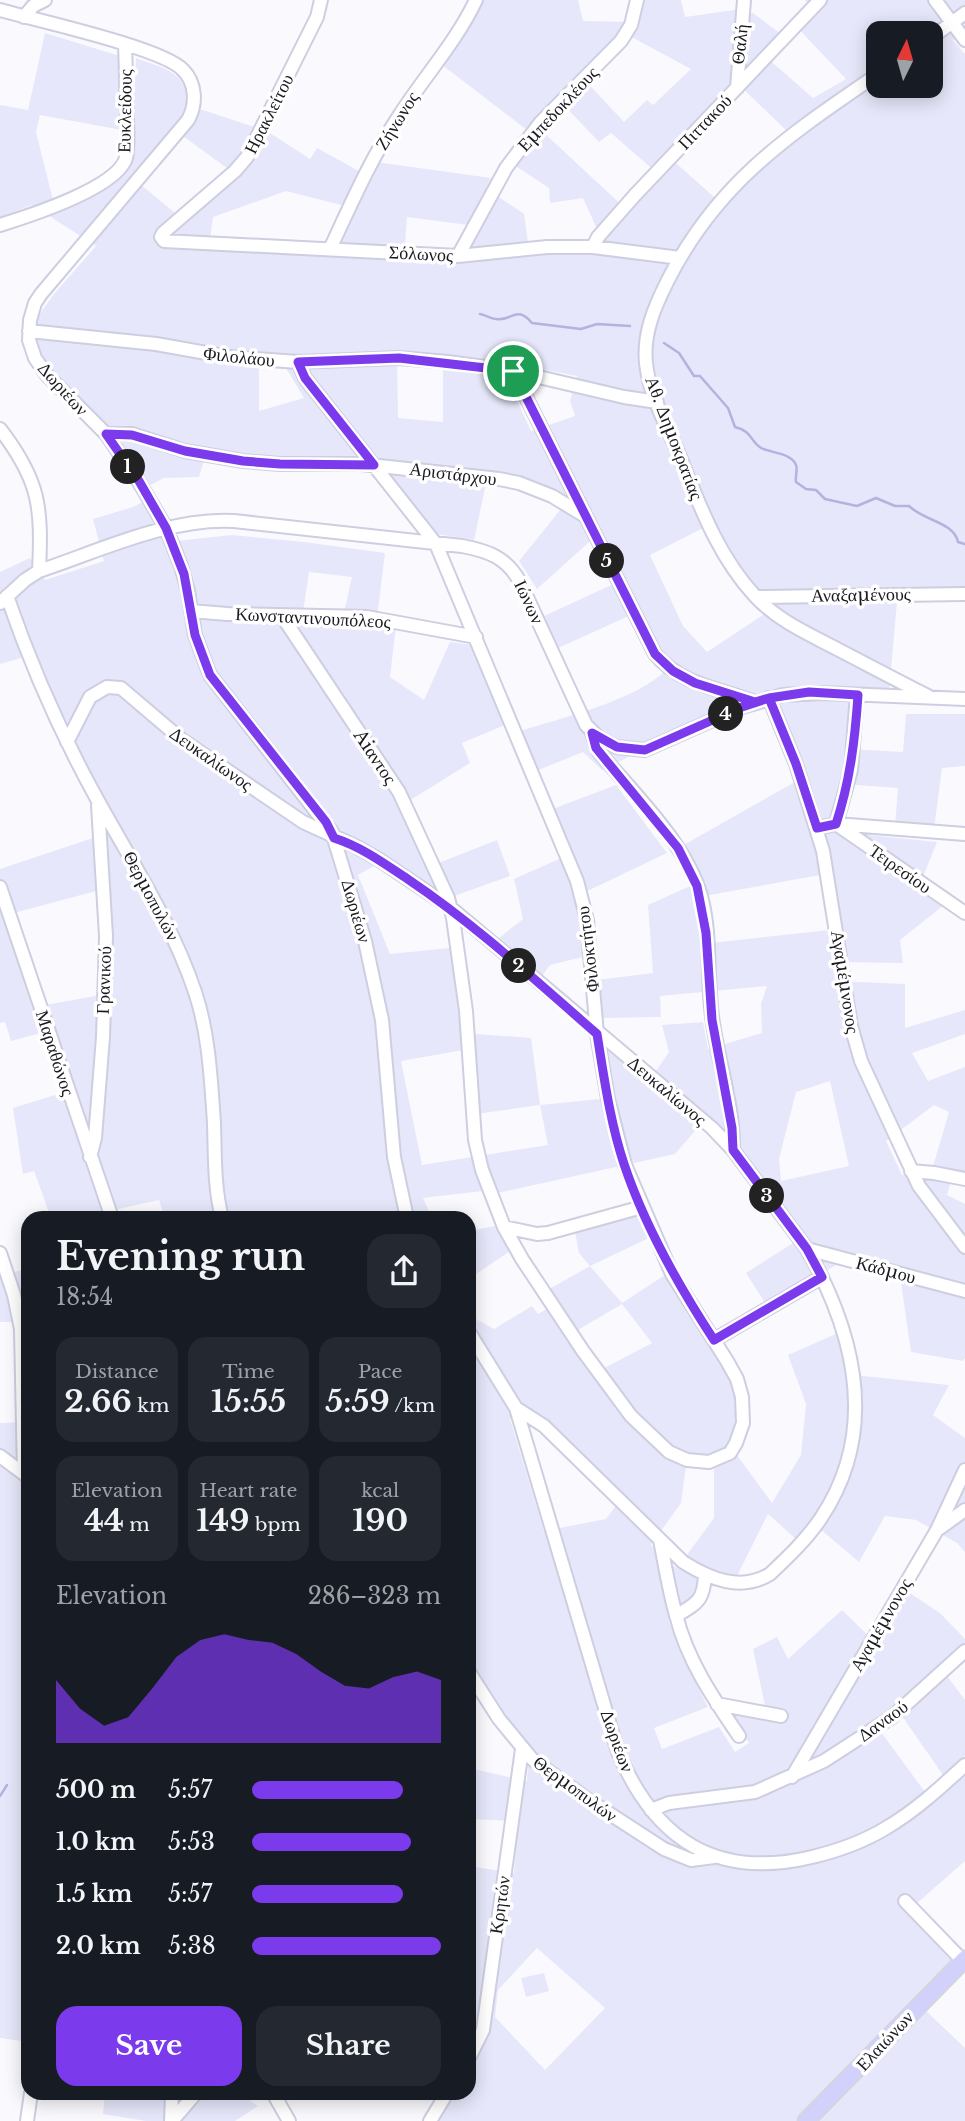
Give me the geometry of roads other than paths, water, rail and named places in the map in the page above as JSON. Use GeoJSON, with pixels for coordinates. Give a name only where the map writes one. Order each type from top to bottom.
{"type":"FeatureCollection","features":[{"type":"Feature","properties":{"kind":"main road","name":"Ελαιώνων"},"geometry":{"type":"LineString","coordinates":[[806,2121],[964,1960]]}},
{"type":"Feature","properties":{"kind":"street"},"geometry":{"type":"LineString","coordinates":[[23,17],[33,6],[45,0]]}},
{"type":"Feature","properties":{"kind":"street","name":"Ηρακλείτου"},"geometry":{"type":"LineString","coordinates":[[162,239],[163,233],[244,162],[317,18],[321,0]]}},
{"type":"Feature","properties":{"kind":"street","name":"Ζήνωνος"},"geometry":{"type":"LineString","coordinates":[[330,249],[386,136],[464,22],[476,0]]}},
{"type":"Feature","properties":{"kind":"street","name":"Εμπεδοκλέους"},"geometry":{"type":"LineString","coordinates":[[458,256],[506,167],[540,123],[621,41],[631,25],[637,0]]}},
{"type":"Feature","properties":{"kind":"street","name":"Θαλή"},"geometry":{"type":"LineString","coordinates":[[737,88],[744,0]]}},
{"type":"Feature","properties":{"kind":"street","name":"Πιττακού"},"geometry":{"type":"LineString","coordinates":[[593,247],[602,232],[635,195],[820,0]]}},
{"type":"Feature","properties":{"kind":"street"},"geometry":{"type":"LineString","coordinates":[[935,0],[965,40]]}},
{"type":"Feature","properties":{"kind":"street"},"geometry":{"type":"LineString","coordinates":[[0,10],[163,57],[183,70],[193,88],[194,102],[184,127],[41,294],[32,312],[29,331]]}},
{"type":"Feature","properties":{"kind":"street"},"geometry":{"type":"LineString","coordinates":[[943,29],[965,13]]}},
{"type":"Feature","properties":{"kind":"street","name":"Ευκλείδους"},"geometry":{"type":"LineString","coordinates":[[0,225],[93,188],[111,178],[120,169],[125,160],[128,141],[125,45]]}},
{"type":"Feature","properties":{"kind":"street","name":"Αθ. Δημοκρατίας"},"geometry":{"type":"LineString","coordinates":[[866,82],[756,163],[706,217],[662,292],[647,334],[646,364],[657,402],[713,537],[733,569],[756,597],[794,627],[931,698]]}},
{"type":"Feature","properties":{"kind":"street","name":"Σόλωνος"},"geometry":{"type":"LineString","coordinates":[[162,239],[171,243],[458,256],[556,247],[593,247],[680,258]]}},
{"type":"Feature","properties":{"kind":"street","name":"Φιλολάου"},"geometry":{"type":"LineString","coordinates":[[29,331],[156,344],[229,357],[298,362],[399,358],[513,371],[657,402]]}},
{"type":"Feature","properties":{"kind":"street","name":"Δωριέων"},"geometry":{"type":"LineString","coordinates":[[29,331],[31,350],[40,366],[106,434],[139,481],[166,528],[184,574],[197,644],[213,680],[322,817],[334,838],[365,941],[380,1013],[385,1042],[394,1157],[405,1211]]}},
{"type":"Feature","properties":{"kind":"street","name":"Φιλοκτήτου"},"geometry":{"type":"LineString","coordinates":[[298,362],[305,378],[436,544],[580,891],[587,920],[597,1034],[612,1121],[625,1165],[672,1274],[740,1387],[743,1423],[740,1437],[730,1453],[709,1462],[694,1462],[678,1456],[659,1443],[615,1396],[522,1259],[505,1227],[482,1170],[475,1140],[467,1024],[451,908]]}},
{"type":"Feature","properties":{"kind":"street"},"geometry":{"type":"LineString","coordinates":[[513,371],[645,638],[661,661],[687,680],[755,702]]}},
{"type":"Feature","properties":{"kind":"street"},"geometry":{"type":"LineString","coordinates":[[0,429],[25,466],[35,488],[40,519],[39,571]]}},
{"type":"Feature","properties":{"kind":"street","name":"Αριστάρχου"},"geometry":{"type":"LineString","coordinates":[[106,434],[132,435],[185,451],[243,461],[374,465],[509,481],[552,496],[585,516]]}},
{"type":"Feature","properties":{"kind":"street","name":"Ιώνων"},"geometry":{"type":"LineString","coordinates":[[4,600],[39,571],[166,528],[198,522],[234,521],[462,546],[485,551],[509,566],[520,582],[578,710],[592,733]]}},
{"type":"Feature","properties":{"kind":"street","name":"Αναξαμένους"},"geometry":{"type":"LineString","coordinates":[[756,597],[965,594]]}},
{"type":"Feature","properties":{"kind":"street","name":"Θερμοπυλών"},"geometry":{"type":"LineString","coordinates":[[4,600],[66,743],[144,880],[180,951],[196,996],[207,1055],[214,1122],[215,1176],[221,1211]]}},
{"type":"Feature","properties":{"kind":"street","name":"Κωνσταντινουπόλεος"},"geometry":{"type":"LineString","coordinates":[[191,611],[367,617],[476,637]]}},
{"type":"Feature","properties":{"kind":"street","name":"Aiαντος"},"geometry":{"type":"LineString","coordinates":[[282,615],[399,792],[451,908]]}},
{"type":"Feature","properties":{"kind":"street","name":"Δευκαλίωνος"},"geometry":{"type":"LineString","coordinates":[[66,743],[90,697],[107,687],[121,688],[181,739],[303,822],[378,859],[451,908],[597,1034],[700,1117],[733,1150],[807,1249],[822,1277],[845,1334],[854,1375],[854,1425],[850,1451],[832,1501],[815,1527],[770,1574],[741,1583],[705,1574],[683,1562],[544,1426],[516,1408]]}},
{"type":"Feature","properties":{"kind":"street"},"geometry":{"type":"LineString","coordinates":[[592,733],[617,747],[645,750],[769,698],[809,692],[965,699]]}},
{"type":"Feature","properties":{"kind":"street"},"geometry":{"type":"LineString","coordinates":[[836,824],[851,770],[858,695]]}},
{"type":"Feature","properties":{"kind":"street","name":"Αγαμέμνονος"},"geometry":{"type":"LineString","coordinates":[[769,698],[796,764],[817,828],[830,884],[852,1032],[865,1071],[926,1198],[965,1247]]}},
{"type":"Feature","properties":{"kind":"street"},"geometry":{"type":"LineString","coordinates":[[592,733],[599,752],[678,848],[689,866],[701,897],[712,1020],[732,1128],[733,1150]]}},
{"type":"Feature","properties":{"kind":"street","name":"Γρανικού"},"geometry":{"type":"LineString","coordinates":[[90,1157],[95,1138],[105,987],[106,936],[97,801]]}},
{"type":"Feature","properties":{"kind":"street"},"geometry":{"type":"LineString","coordinates":[[817,828],[836,824],[965,834]]}},
{"type":"Feature","properties":{"kind":"street","name":"Τειρεσίου"},"geometry":{"type":"LineString","coordinates":[[836,824],[965,913]]}},
{"type":"Feature","properties":{"kind":"street","name":"Μαραθώνος"},"geometry":{"type":"LineString","coordinates":[[0,887],[109,1211]]}},
{"type":"Feature","properties":{"kind":"street"},"geometry":{"type":"LineString","coordinates":[[911,1171],[965,1180]]}},
{"type":"Feature","properties":{"kind":"street"},"geometry":{"type":"LineString","coordinates":[[505,1227],[537,1234],[548,1233],[642,1207]]}},
{"type":"Feature","properties":{"kind":"street","name":"Κάδμου"},"geometry":{"type":"LineString","coordinates":[[807,1249],[965,1291]]}},
{"type":"Feature","properties":{"kind":"street"},"geometry":{"type":"LineString","coordinates":[[0,1253],[15,1296],[21,1329]]}},
{"type":"Feature","properties":{"kind":"street"},"geometry":{"type":"LineString","coordinates":[[714,1340],[822,1277]]}},
{"type":"Feature","properties":{"kind":"street","name":"Δωριέων"},"geometry":{"type":"LineString","coordinates":[[476,1343],[516,1408],[614,1740],[630,1779],[651,1810],[674,1832],[714,1857],[739,1863],[777,1864],[819,1855],[856,1843],[902,1818],[965,1765]]}},
{"type":"Feature","properties":{"kind":"street"},"geometry":{"type":"LineString","coordinates":[[0,1456],[21,1471]]}},
{"type":"Feature","properties":{"kind":"street","name":"Αγαμέμνονος"},"geometry":{"type":"LineString","coordinates":[[792,1777],[937,1530],[965,1470]]}},
{"type":"Feature","properties":{"kind":"street"},"geometry":{"type":"LineString","coordinates":[[937,1530],[965,1510]]}},
{"type":"Feature","properties":{"kind":"street"},"geometry":{"type":"LineString","coordinates":[[659,1537],[676,1616],[695,1664],[738,1735]]}},
{"type":"Feature","properties":{"kind":"street"},"geometry":{"type":"LineString","coordinates":[[676,1616],[698,1602],[702,1596],[705,1574]]}},
{"type":"Feature","properties":{"kind":"street","name":"Δαναού"},"geometry":{"type":"LineString","coordinates":[[651,1810],[669,1803],[747,1794],[792,1777],[824,1761],[878,1727],[911,1702],[965,1651]]}},
{"type":"Feature","properties":{"kind":"street","name":"Θερμοπυλών"},"geometry":{"type":"LineString","coordinates":[[476,1684],[531,1759],[664,1849],[691,1860],[714,1857]]}},
{"type":"Feature","properties":{"kind":"street"},"geometry":{"type":"LineString","coordinates":[[717,1704],[781,1716]]}},
{"type":"Feature","properties":{"kind":"street","name":"Κρητών"},"geometry":{"type":"LineString","coordinates":[[476,2045],[485,2017],[522,1749]]}},
{"type":"Feature","properties":{"kind":"street"},"geometry":{"type":"LineString","coordinates":[[905,1901],[964,1960]]}},
{"type":"Feature","properties":{"kind":"street"},"geometry":{"type":"LineString","coordinates":[[27,2121],[30,2100]]}},
{"type":"Feature","properties":{"kind":"street"},"geometry":{"type":"LineString","coordinates":[[172,2100],[172,2121]]}},
{"type":"Feature","properties":{"kind":"street"},"geometry":{"type":"LineString","coordinates":[[172,2121],[190,2100]]}},
{"type":"Feature","properties":{"kind":"street"},"geometry":{"type":"LineString","coordinates":[[277,2100],[289,2121]]}},
{"type":"Feature","properties":{"kind":"street"},"geometry":{"type":"LineString","coordinates":[[430,2121],[443,2100]]}},
{"type":"Feature","properties":{"kind":"waterway"},"geometry":{"type":"LineString","coordinates":[[480,314],[494,319],[518,314],[527,317],[532,323],[581,329],[597,324],[630,326]]}},
{"type":"Feature","properties":{"kind":"waterway"},"geometry":{"type":"LineString","coordinates":[[664,343],[679,353],[694,376],[700,376],[728,408],[735,427],[745,431],[761,448],[794,461],[797,467],[796,482],[806,489],[816,490],[825,499],[857,506],[876,498],[895,506],[909,506],[951,530],[958,542],[965,544]]}},
{"type":"Feature","properties":{"kind":"waterway"},"geometry":{"type":"LineString","coordinates":[[0,1796],[7,1785]]}}]}
